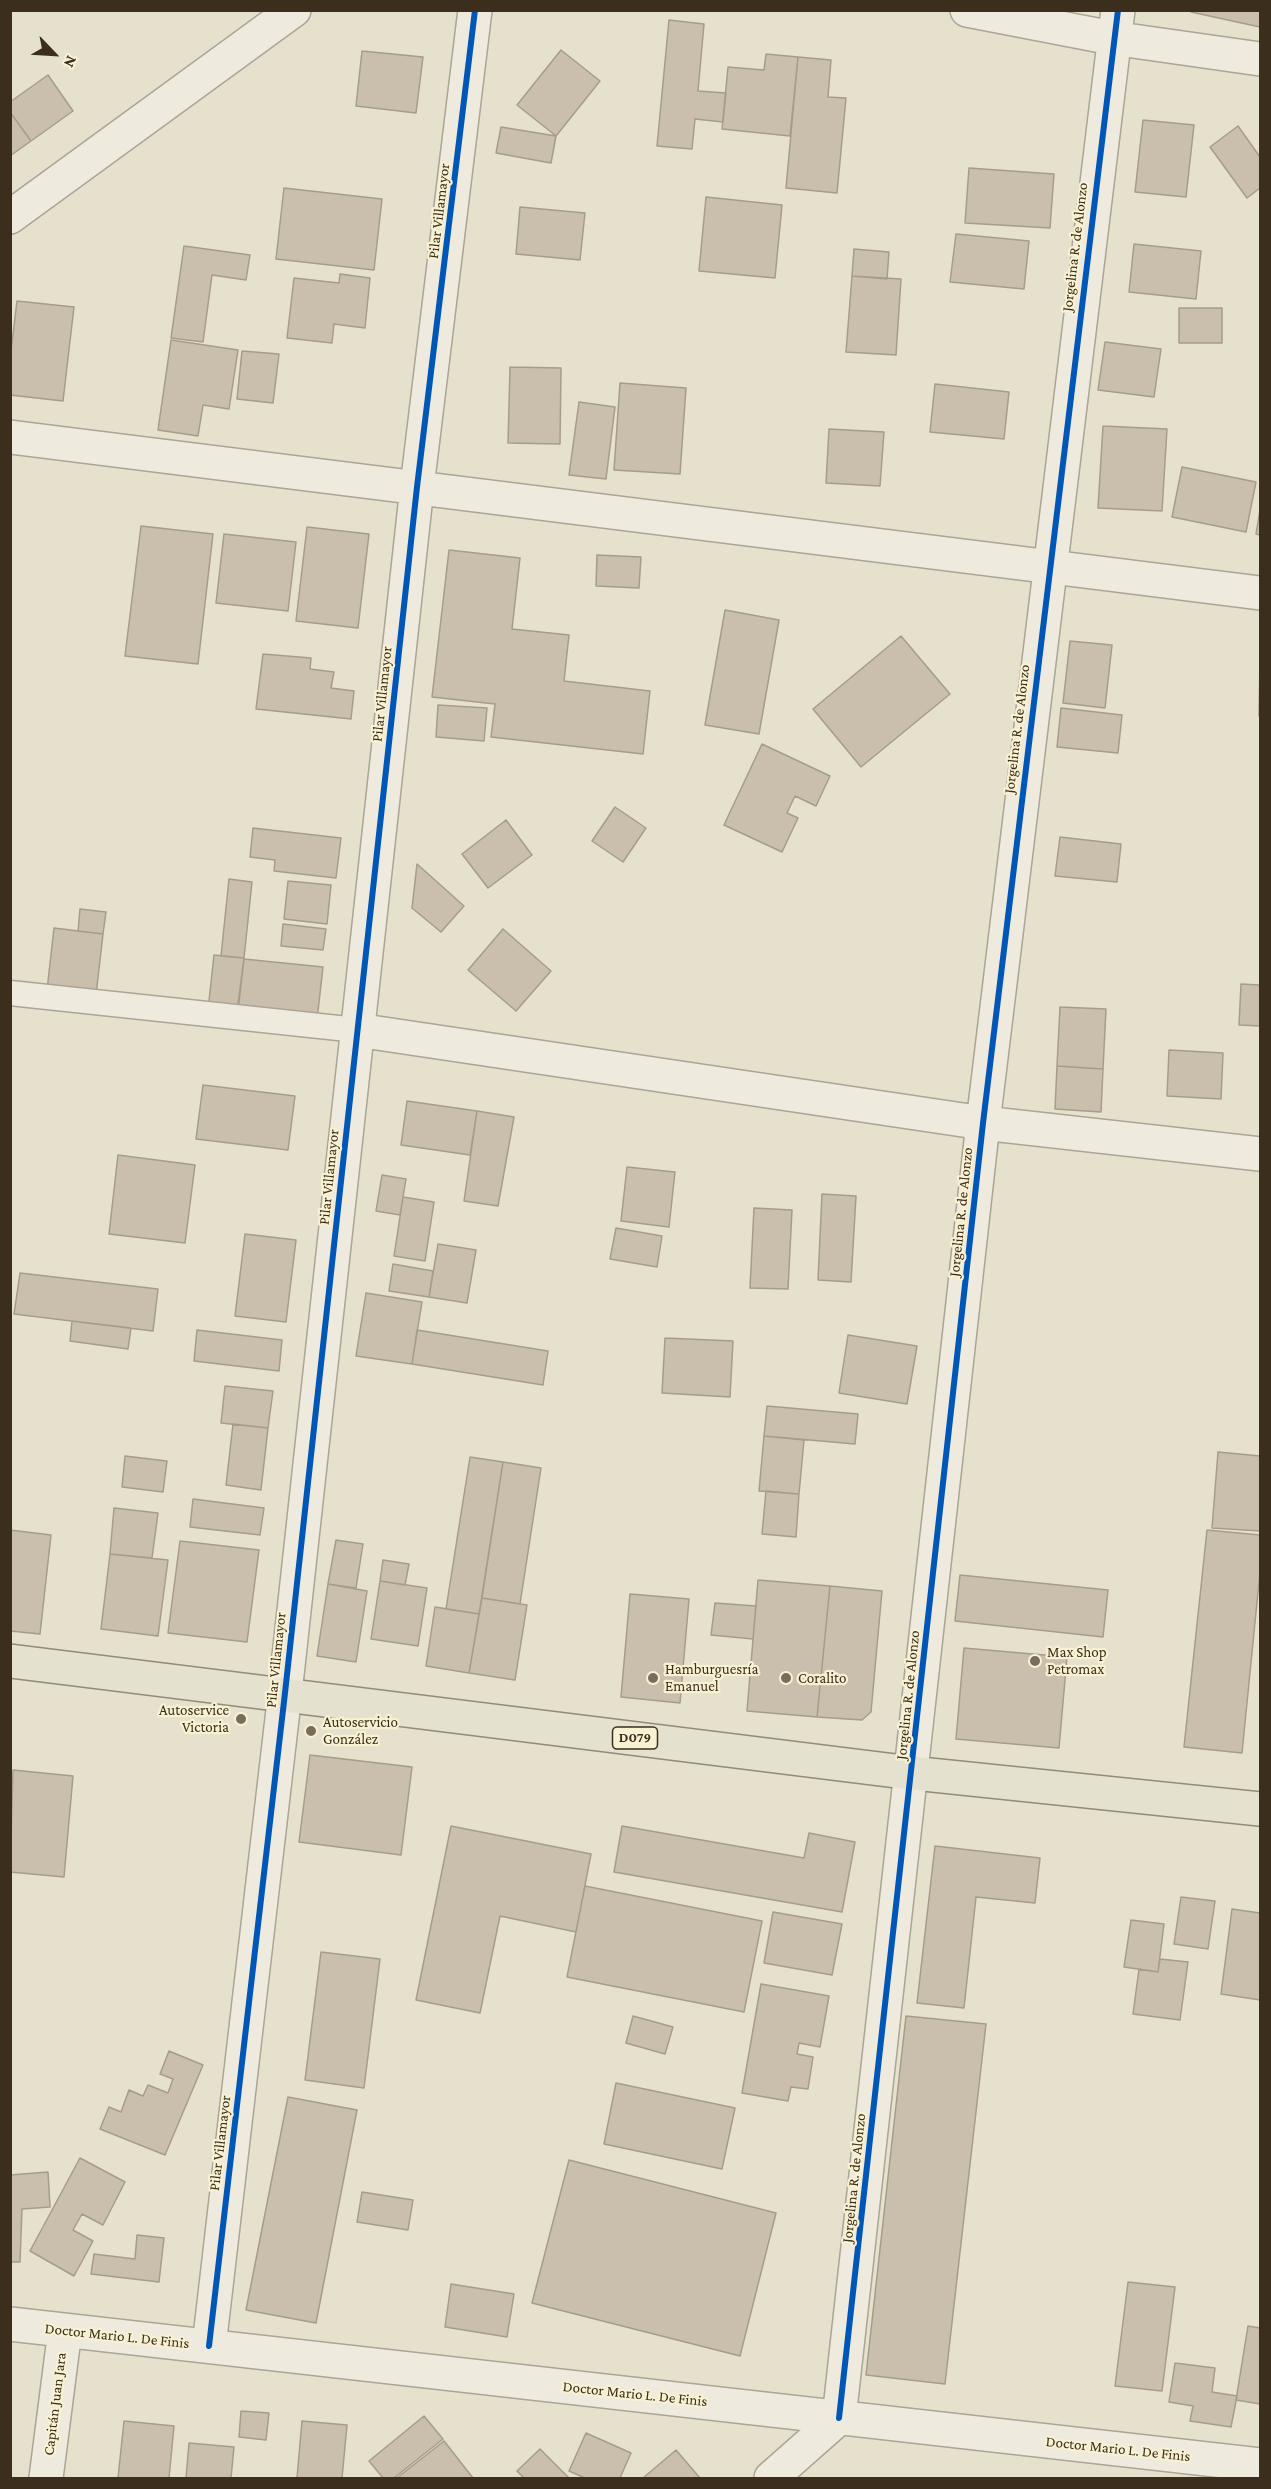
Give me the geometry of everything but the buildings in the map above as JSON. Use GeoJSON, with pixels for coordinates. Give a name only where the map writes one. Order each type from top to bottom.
{"type":"FeatureCollection","features":[{"type":"Feature","properties":{"kind":"main road","name":"D079"},"geometry":{"type":"LineString","coordinates":[[10,1661],[285,1693],[912,1773],[1260,1809]]}},
{"type":"Feature","properties":{"kind":"street"},"geometry":{"type":"LineString","coordinates":[[10,217],[294,10]]}},
{"type":"Feature","properties":{"kind":"street","name":"Pilar Villamayor"},"geometry":{"type":"LineString","coordinates":[[209,2346],[285,1693],[417,487],[475,10]]}},
{"type":"Feature","properties":{"kind":"street"},"geometry":{"type":"LineString","coordinates":[[967,10],[1115,24],[1260,59]]}},
{"type":"Feature","properties":{"kind":"street","name":"Jorgelina R. de Alonzo"},"geometry":{"type":"LineString","coordinates":[[839,2418],[912,1773],[982,1122],[1115,24]]}},
{"type":"Feature","properties":{"kind":"street"},"geometry":{"type":"LineString","coordinates":[[10,437],[1260,593]]}},
{"type":"Feature","properties":{"kind":"street"},"geometry":{"type":"LineString","coordinates":[[357,1030],[982,1122],[1260,1154]]}},
{"type":"Feature","properties":{"kind":"street","name":"Doctor Mario L. De Finis"},"geometry":{"type":"LineString","coordinates":[[10,2324],[1260,2465]]}},
{"type":"Feature","properties":{"kind":"street","name":"Capitán Juan Jara"},"geometry":{"type":"LineString","coordinates":[[46,2478],[64,2330]]}},
{"type":"Feature","properties":{"kind":"street"},"geometry":{"type":"LineString","coordinates":[[771,2478],[839,2418]]}},
{"type":"Feature","properties":{"kind":"lane"},"geometry":{"type":"LineString","coordinates":[[10,993],[357,1030]]}},
{"type":"Feature","properties":{"kind":"cycle path"},"geometry":{"type":"LineString","coordinates":[[209,2346],[285,1693],[417,487],[475,10]]}},
{"type":"Feature","properties":{"kind":"cycle path"},"geometry":{"type":"LineString","coordinates":[[839,2418],[983,1123],[1118,10]]}},
{"type":"Feature","properties":{"kind":"place","name":"Max Shop Petromax"},"geometry":{"type":"Point","coordinates":[1035,1661]}},
{"type":"Feature","properties":{"kind":"place","name":"Hamburguesría Emanuel"},"geometry":{"type":"Point","coordinates":[653,1678]}},
{"type":"Feature","properties":{"kind":"place","name":"Coralito"},"geometry":{"type":"Point","coordinates":[786,1678]}},
{"type":"Feature","properties":{"kind":"place","name":"Autoservice Victoria"},"geometry":{"type":"Point","coordinates":[241,1719]}},
{"type":"Feature","properties":{"kind":"place","name":"Autoservicio González"},"geometry":{"type":"Point","coordinates":[311,1731]}}]}
